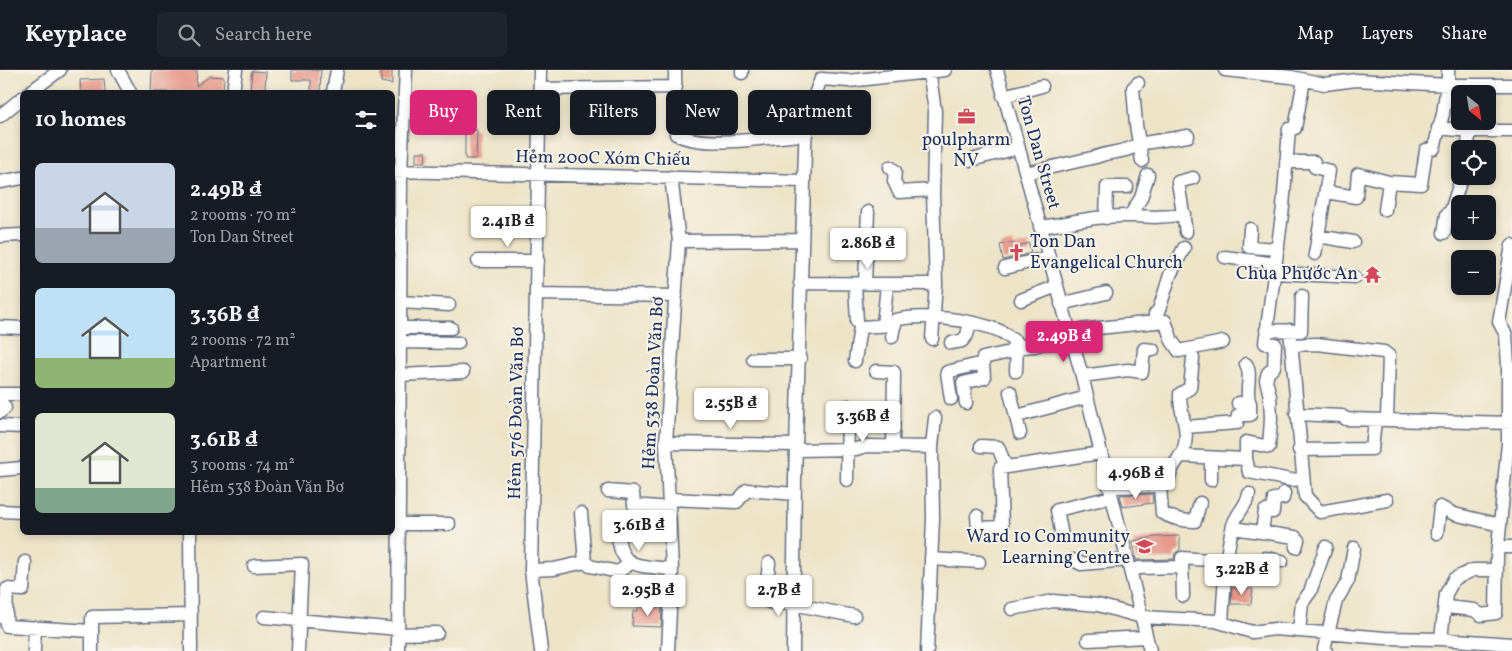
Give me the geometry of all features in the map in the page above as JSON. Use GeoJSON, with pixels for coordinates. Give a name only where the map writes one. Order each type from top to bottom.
{"type":"FeatureCollection","features":[{"type":"Feature","properties":{"kind":"street"},"geometry":{"type":"LineString","coordinates":[[33,90],[60,70]]}},
{"type":"Feature","properties":{"kind":"street"},"geometry":{"type":"LineString","coordinates":[[118,70],[129,90]]}},
{"type":"Feature","properties":{"kind":"street"},"geometry":{"type":"LineString","coordinates":[[233,90],[236,70]]}},
{"type":"Feature","properties":{"kind":"street"},"geometry":{"type":"LineString","coordinates":[[333,90],[337,70]]}},
{"type":"Feature","properties":{"kind":"street"},"geometry":{"type":"LineString","coordinates":[[398,651],[399,524],[396,401],[400,375],[400,302],[397,171],[406,70]]}},
{"type":"Feature","properties":{"kind":"street","name":"Hẻm 576 Đoàn Văn Bơ"},"geometry":{"type":"LineString","coordinates":[[540,70],[532,570],[541,651]]}},
{"type":"Feature","properties":{"kind":"street"},"geometry":{"type":"LineString","coordinates":[[675,70],[676,134],[688,140],[733,141],[806,135],[801,240],[793,651]]}},
{"type":"Feature","properties":{"kind":"street"},"geometry":{"type":"LineString","coordinates":[[816,90],[821,75],[849,80],[945,70]]}},
{"type":"Feature","properties":{"kind":"street","name":"Ton Dan Street"},"geometry":{"type":"LineString","coordinates":[[997,70],[1082,376],[1150,651]]}},
{"type":"Feature","properties":{"kind":"street"},"geometry":{"type":"LineString","coordinates":[[1225,70],[1325,84],[1356,80],[1447,85],[1512,85]]}},
{"type":"Feature","properties":{"kind":"street"},"geometry":{"type":"LineString","coordinates":[[1326,192],[1356,198],[1358,174],[1389,182],[1421,184],[1426,150],[1434,148],[1447,85],[1448,70]]}},
{"type":"Feature","properties":{"kind":"street"},"geometry":{"type":"LineString","coordinates":[[929,71],[935,110],[933,190],[936,284],[932,340]]}},
{"type":"Feature","properties":{"kind":"street"},"geometry":{"type":"LineString","coordinates":[[1265,336],[1278,249],[1289,129],[1295,128],[1304,80]]}},
{"type":"Feature","properties":{"kind":"street"},"geometry":{"type":"LineString","coordinates":[[1138,83],[1133,88],[1138,144],[1142,161]]}},
{"type":"Feature","properties":{"kind":"street"},"geometry":{"type":"LineString","coordinates":[[1003,96],[1042,86]]}},
{"type":"Feature","properties":{"kind":"street"},"geometry":{"type":"LineString","coordinates":[[540,89],[676,87]]}},
{"type":"Feature","properties":{"kind":"street"},"geometry":{"type":"LineString","coordinates":[[0,116],[20,100]]}},
{"type":"Feature","properties":{"kind":"street"},"geometry":{"type":"LineString","coordinates":[[1438,128],[1470,131],[1512,131]]}},
{"type":"Feature","properties":{"kind":"street"},"geometry":{"type":"LineString","coordinates":[[1468,140],[1470,131]]}},
{"type":"Feature","properties":{"kind":"street"},"geometry":{"type":"LineString","coordinates":[[1026,173],[1106,153],[1132,149],[1138,144],[1188,136]]}},
{"type":"Feature","properties":{"kind":"street"},"geometry":{"type":"LineString","coordinates":[[971,160],[1018,148]]}},
{"type":"Feature","properties":{"kind":"street"},"geometry":{"type":"LineString","coordinates":[[1286,162],[1314,162],[1316,167],[1329,171],[1315,254]]}},
{"type":"Feature","properties":{"kind":"street"},"geometry":{"type":"LineString","coordinates":[[890,166],[894,171],[894,181],[899,192],[933,190]]}},
{"type":"Feature","properties":{"kind":"street","name":"Hẻm 200C Xóm Chiếu"},"geometry":{"type":"LineString","coordinates":[[397,171],[539,176],[804,181]]}},
{"type":"Feature","properties":{"kind":"street"},"geometry":{"type":"LineString","coordinates":[[1130,216],[1141,198],[1148,175]]}},
{"type":"Feature","properties":{"kind":"street","name":"Hẻm 538 Đoàn Văn Bơ"},"geometry":{"type":"LineString","coordinates":[[668,651],[672,569],[666,443],[679,241],[671,177]]}},
{"type":"Feature","properties":{"kind":"street"},"geometry":{"type":"LineString","coordinates":[[0,182],[20,178]]}},
{"type":"Feature","properties":{"kind":"street"},"geometry":{"type":"LineString","coordinates":[[1186,232],[1178,182],[1193,178]]}},
{"type":"Feature","properties":{"kind":"street"},"geometry":{"type":"LineString","coordinates":[[1385,210],[1389,182]]}},
{"type":"Feature","properties":{"kind":"street"},"geometry":{"type":"LineString","coordinates":[[1444,233],[1447,214],[1451,211],[1459,185]]}},
{"type":"Feature","properties":{"kind":"street"},"geometry":{"type":"LineString","coordinates":[[1106,218],[1107,188],[1127,187]]}},
{"type":"Feature","properties":{"kind":"street"},"geometry":{"type":"LineString","coordinates":[[857,322],[868,212]]}},
{"type":"Feature","properties":{"kind":"street"},"geometry":{"type":"LineString","coordinates":[[1040,227],[1106,218],[1130,216],[1163,218],[1184,214]]}},
{"type":"Feature","properties":{"kind":"street"},"geometry":{"type":"LineString","coordinates":[[1250,229],[1249,247],[1278,249]]}},
{"type":"Feature","properties":{"kind":"street"},"geometry":{"type":"LineString","coordinates":[[0,236],[20,235]]}},
{"type":"Feature","properties":{"kind":"street"},"geometry":{"type":"LineString","coordinates":[[1318,236],[1353,242]]}},
{"type":"Feature","properties":{"kind":"street"},"geometry":{"type":"LineString","coordinates":[[679,241],[801,240]]}},
{"type":"Feature","properties":{"kind":"street"},"geometry":{"type":"LineString","coordinates":[[1446,607],[1474,610],[1482,615],[1496,613],[1498,547],[1508,462],[1510,423],[1506,335],[1499,322],[1512,245]]}},
{"type":"Feature","properties":{"kind":"street"},"geometry":{"type":"LineString","coordinates":[[1154,322],[1155,314],[1159,310],[1170,275],[1184,248]]}},
{"type":"Feature","properties":{"kind":"street"},"geometry":{"type":"LineString","coordinates":[[1005,268],[1049,257]]}},
{"type":"Feature","properties":{"kind":"street"},"geometry":{"type":"LineString","coordinates":[[1225,257],[1275,269],[1356,277]]}},
{"type":"Feature","properties":{"kind":"street"},"geometry":{"type":"LineString","coordinates":[[478,262],[538,261]]}},
{"type":"Feature","properties":{"kind":"street"},"geometry":{"type":"LineString","coordinates":[[800,283],[936,284]]}},
{"type":"Feature","properties":{"kind":"street"},"geometry":{"type":"LineString","coordinates":[[887,285],[890,329]]}},
{"type":"Feature","properties":{"kind":"street"},"geometry":{"type":"LineString","coordinates":[[1021,300],[1057,286]]}},
{"type":"Feature","properties":{"kind":"street"},"geometry":{"type":"LineString","coordinates":[[1062,304],[1106,293]]}},
{"type":"Feature","properties":{"kind":"street"},"geometry":{"type":"LineString","coordinates":[[536,294],[676,296]]}},
{"type":"Feature","properties":{"kind":"street"},"geometry":{"type":"LineString","coordinates":[[1265,336],[1290,330],[1301,331],[1302,296]]}},
{"type":"Feature","properties":{"kind":"street"},"geometry":{"type":"LineString","coordinates":[[400,302],[449,305]]}},
{"type":"Feature","properties":{"kind":"street"},"geometry":{"type":"LineString","coordinates":[[890,329],[895,320],[908,317],[934,316],[947,321],[970,323],[1001,332],[1023,347],[1035,346],[1070,333],[1104,326],[1165,321],[1172,341],[1179,351],[1223,342]]}},
{"type":"Feature","properties":{"kind":"street"},"geometry":{"type":"LineString","coordinates":[[951,343],[962,341],[967,335],[970,323]]}},
{"type":"Feature","properties":{"kind":"street"},"geometry":{"type":"LineString","coordinates":[[0,326],[20,328]]}},
{"type":"Feature","properties":{"kind":"street"},"geometry":{"type":"LineString","coordinates":[[855,361],[860,327],[890,329]]}},
{"type":"Feature","properties":{"kind":"street"},"geometry":{"type":"LineString","coordinates":[[400,328],[451,328]]}},
{"type":"Feature","properties":{"kind":"street"},"geometry":{"type":"LineString","coordinates":[[1290,330],[1299,450],[1305,496],[1320,512],[1387,500]]}},
{"type":"Feature","properties":{"kind":"street"},"geometry":{"type":"LineString","coordinates":[[1265,336],[1275,344],[1274,367],[1268,373],[1266,380],[1270,396],[1269,446],[1246,442],[1246,459],[1249,472],[1291,480],[1304,479]]}},
{"type":"Feature","properties":{"kind":"street"},"geometry":{"type":"LineString","coordinates":[[400,342],[458,344]]}},
{"type":"Feature","properties":{"kind":"street"},"geometry":{"type":"LineString","coordinates":[[966,404],[964,382],[984,378],[983,358],[1010,352],[1017,343]]}},
{"type":"Feature","properties":{"kind":"street"},"geometry":{"type":"LineString","coordinates":[[1016,371],[1017,343]]}},
{"type":"Feature","properties":{"kind":"street"},"geometry":{"type":"LineString","coordinates":[[1291,345],[1317,344],[1384,352],[1389,356],[1381,420],[1372,450],[1299,450]]}},
{"type":"Feature","properties":{"kind":"street"},"geometry":{"type":"LineString","coordinates":[[1082,376],[1128,370],[1142,372],[1144,349],[1153,350]]}},
{"type":"Feature","properties":{"kind":"street"},"geometry":{"type":"LineString","coordinates":[[1062,536],[1057,510],[1111,492],[1164,485],[1169,479],[1171,471],[1181,456],[1187,437],[1180,394],[1190,388],[1193,358]]}},
{"type":"Feature","properties":{"kind":"street"},"geometry":{"type":"LineString","coordinates":[[753,359],[800,359]]}},
{"type":"Feature","properties":{"kind":"street"},"geometry":{"type":"LineString","coordinates":[[952,399],[947,372],[983,364]]}},
{"type":"Feature","properties":{"kind":"street"},"geometry":{"type":"LineString","coordinates":[[1185,427],[1237,423],[1238,415],[1250,415],[1244,403],[1248,398],[1248,369],[1246,364]]}},
{"type":"Feature","properties":{"kind":"street"},"geometry":{"type":"LineString","coordinates":[[876,371],[894,372],[893,447]]}},
{"type":"Feature","properties":{"kind":"street"},"geometry":{"type":"LineString","coordinates":[[400,375],[463,372]]}},
{"type":"Feature","properties":{"kind":"street"},"geometry":{"type":"LineString","coordinates":[[1010,392],[1020,433]]}},
{"type":"Feature","properties":{"kind":"street"},"geometry":{"type":"LineString","coordinates":[[0,394],[20,394]]}},
{"type":"Feature","properties":{"kind":"street"},"geometry":{"type":"LineString","coordinates":[[1016,416],[1087,397]]}},
{"type":"Feature","properties":{"kind":"street"},"geometry":{"type":"LineString","coordinates":[[847,480],[849,449],[848,406]]}},
{"type":"Feature","properties":{"kind":"street"},"geometry":{"type":"LineString","coordinates":[[1296,414],[1342,416],[1346,420],[1510,423]]}},
{"type":"Feature","properties":{"kind":"street"},"geometry":{"type":"LineString","coordinates":[[927,651],[930,559],[934,519],[932,447],[935,418]]}},
{"type":"Feature","properties":{"kind":"street"},"geometry":{"type":"LineString","coordinates":[[0,426],[20,427]]}},
{"type":"Feature","properties":{"kind":"street"},"geometry":{"type":"LineString","coordinates":[[666,443],[849,449],[866,446],[932,447]]}},
{"type":"Feature","properties":{"kind":"street"},"geometry":{"type":"LineString","coordinates":[[978,516],[978,528],[1002,527],[1003,468],[998,447],[981,446]]}},
{"type":"Feature","properties":{"kind":"street"},"geometry":{"type":"LineString","coordinates":[[1003,468],[1101,453]]}},
{"type":"Feature","properties":{"kind":"street"},"geometry":{"type":"LineString","coordinates":[[1181,456],[1246,459]]}},
{"type":"Feature","properties":{"kind":"street"},"geometry":{"type":"LineString","coordinates":[[1211,458],[1211,480]]}},
{"type":"Feature","properties":{"kind":"street"},"geometry":{"type":"LineString","coordinates":[[0,470],[20,468]]}},
{"type":"Feature","properties":{"kind":"street"},"geometry":{"type":"LineString","coordinates":[[1160,486],[1162,513],[1172,518],[1182,521],[1195,521],[1200,503]]}},
{"type":"Feature","properties":{"kind":"street"},"geometry":{"type":"LineString","coordinates":[[608,491],[634,493],[634,505],[737,502],[747,490],[795,494]]}},
{"type":"Feature","properties":{"kind":"street"},"geometry":{"type":"LineString","coordinates":[[1242,507],[1273,512],[1274,499],[1283,498],[1284,493]]}},
{"type":"Feature","properties":{"kind":"street"},"geometry":{"type":"LineString","coordinates":[[1222,622],[1226,559],[1232,528],[1242,507],[1248,502],[1249,494]]}},
{"type":"Feature","properties":{"kind":"street"},"geometry":{"type":"LineString","coordinates":[[1437,532],[1440,507],[1454,514],[1500,525]]}},
{"type":"Feature","properties":{"kind":"street"},"geometry":{"type":"LineString","coordinates":[[0,511],[20,512]]}},
{"type":"Feature","properties":{"kind":"street"},"geometry":{"type":"LineString","coordinates":[[1262,531],[1265,511]]}},
{"type":"Feature","properties":{"kind":"street"},"geometry":{"type":"LineString","coordinates":[[581,513],[584,562]]}},
{"type":"Feature","properties":{"kind":"street"},"geometry":{"type":"LineString","coordinates":[[617,522],[618,545],[625,559],[636,566],[672,569]]}},
{"type":"Feature","properties":{"kind":"street"},"geometry":{"type":"LineString","coordinates":[[399,524],[449,524]]}},
{"type":"Feature","properties":{"kind":"street"},"geometry":{"type":"LineString","coordinates":[[1232,528],[1295,536],[1298,540],[1296,547]]}},
{"type":"Feature","properties":{"kind":"street"},"geometry":{"type":"LineString","coordinates":[[190,535],[191,651]]}},
{"type":"Feature","properties":{"kind":"street"},"geometry":{"type":"LineString","coordinates":[[1299,631],[1302,603],[1310,592],[1326,547]]}},
{"type":"Feature","properties":{"kind":"street"},"geometry":{"type":"LineString","coordinates":[[1498,547],[1512,547]]}},
{"type":"Feature","properties":{"kind":"street"},"geometry":{"type":"LineString","coordinates":[[1326,651],[1324,649],[1336,601],[1348,581],[1354,548]]}},
{"type":"Feature","properties":{"kind":"street"},"geometry":{"type":"LineString","coordinates":[[1183,596],[1182,558],[1209,560]]}},
{"type":"Feature","properties":{"kind":"street"},"geometry":{"type":"LineString","coordinates":[[1226,559],[1265,566],[1266,558],[1282,561]]}},
{"type":"Feature","properties":{"kind":"street"},"geometry":{"type":"LineString","coordinates":[[930,559],[979,562]]}},
{"type":"Feature","properties":{"kind":"street"},"geometry":{"type":"LineString","coordinates":[[1073,560],[1081,564],[1138,568],[1182,567]]}},
{"type":"Feature","properties":{"kind":"street"},"geometry":{"type":"LineString","coordinates":[[25,562],[23,590],[7,589],[4,620],[35,628],[92,631]]}},
{"type":"Feature","properties":{"kind":"street"},"geometry":{"type":"LineString","coordinates":[[532,570],[554,569],[584,562],[590,566],[618,572],[632,563]]}},
{"type":"Feature","properties":{"kind":"street"},"geometry":{"type":"LineString","coordinates":[[769,563],[766,593],[769,602],[793,604],[854,616]]}},
{"type":"Feature","properties":{"kind":"street"},"geometry":{"type":"LineString","coordinates":[[254,566],[302,564],[301,620],[298,651]]}},
{"type":"Feature","properties":{"kind":"street"},"geometry":{"type":"LineString","coordinates":[[1441,638],[1446,594],[1454,578],[1473,570],[1497,570]]}},
{"type":"Feature","properties":{"kind":"street"},"geometry":{"type":"LineString","coordinates":[[1012,609],[1053,601],[1098,605],[1142,617],[1222,622],[1252,632],[1275,629],[1328,632],[1414,645],[1441,638],[1478,646],[1512,644]]}},
{"type":"Feature","properties":{"kind":"street"},"geometry":{"type":"LineString","coordinates":[[92,651],[92,617],[190,615]]}},
{"type":"Feature","properties":{"kind":"street"},"geometry":{"type":"LineString","coordinates":[[264,617],[398,632],[437,633]]}},
{"type":"Feature","properties":{"kind":"street"},"geometry":{"type":"LineString","coordinates":[[34,651],[35,628]]}},
{"type":"Feature","properties":{"kind":"street"},"geometry":{"type":"LineString","coordinates":[[1088,640],[1146,637]]}},
{"type":"Feature","properties":{"kind":"building"},"geometry":{"type":"Polygon","coordinates":[[[152,70],[197,70],[196,86],[210,76],[224,77],[223,90],[151,90],[152,70]]]}},
{"type":"Feature","properties":{"kind":"building"},"geometry":{"type":"Polygon","coordinates":[[[292,70],[321,70],[320,90],[311,90],[311,80],[292,80],[292,70]]]}},
{"type":"Feature","properties":{"kind":"building"},"geometry":{"type":"Polygon","coordinates":[[[381,70],[392,70],[392,84],[381,82],[381,70]]]}},
{"type":"Feature","properties":{"kind":"building"},"geometry":{"type":"Polygon","coordinates":[[[252,71],[266,72],[265,90],[250,89],[252,71]]]}},
{"type":"Feature","properties":{"kind":"building"},"geometry":{"type":"Polygon","coordinates":[[[104,79],[105,90],[81,90],[80,80],[104,79]]]}},
{"type":"Feature","properties":{"kind":"building"},"geometry":{"type":"Polygon","coordinates":[[[465,135],[477,135],[476,159],[465,159],[465,135]]]}},
{"type":"Feature","properties":{"kind":"building"},"geometry":{"type":"Polygon","coordinates":[[[416,152],[426,152],[425,162],[416,162],[416,152]]]}},
{"type":"Feature","properties":{"kind":"building","name":"Ton Dan Evangelical Church"},"geometry":{"type":"Polygon","coordinates":[[[1013,242],[1014,247],[1029,243],[1031,253],[1003,260],[1000,245],[1013,242]]]}},
{"type":"Feature","properties":{"kind":"building"},"geometry":{"type":"Polygon","coordinates":[[[1145,470],[1146,478],[1116,479],[1115,474],[1145,470]]]}},
{"type":"Feature","properties":{"kind":"building"},"geometry":{"type":"Polygon","coordinates":[[[1152,494],[1153,503],[1123,507],[1120,495],[1152,494]]]}},
{"type":"Feature","properties":{"kind":"building"},"geometry":{"type":"Polygon","coordinates":[[[1180,536],[1180,550],[1175,553],[1174,559],[1136,560],[1133,541],[1156,537],[1180,536]]]}},
{"type":"Feature","properties":{"kind":"building"},"geometry":{"type":"Polygon","coordinates":[[[1232,588],[1253,589],[1251,604],[1231,604],[1232,588]]]}},
{"type":"Feature","properties":{"kind":"building"},"geometry":{"type":"Polygon","coordinates":[[[638,606],[662,607],[661,627],[632,626],[633,611],[638,611],[638,606]]]}},
{"type":"Feature","properties":{"kind":"place","name":"poulpharm NV"},"geometry":{"type":"Point","coordinates":[966,117]}},
{"type":"Feature","properties":{"kind":"place","name":"Ton Dan Evangelical Church"},"geometry":{"type":"Point","coordinates":[1016,252]}},
{"type":"Feature","properties":{"kind":"place","name":"Chùa Phước An"},"geometry":{"type":"Point","coordinates":[1372,274]}},
{"type":"Feature","properties":{"kind":"place","name":"Ward 10 Community Learning Centre"},"geometry":{"type":"Point","coordinates":[1144,547]}}]}
